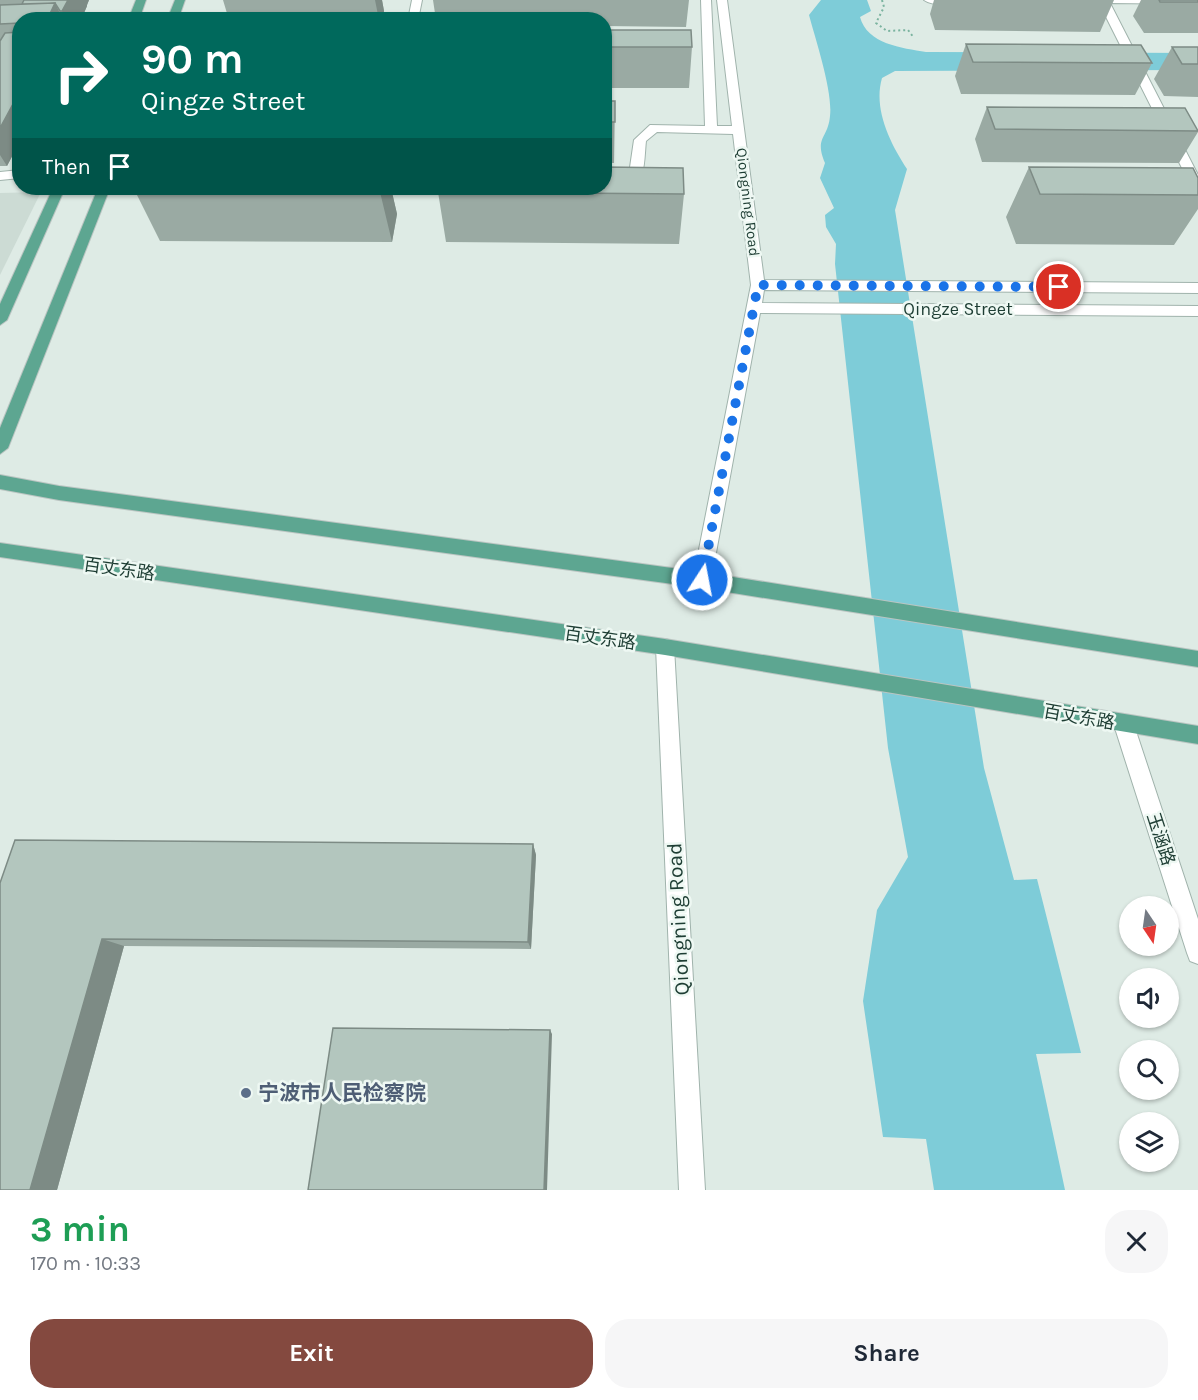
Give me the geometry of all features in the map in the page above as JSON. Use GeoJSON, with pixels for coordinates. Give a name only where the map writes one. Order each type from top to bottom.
{"type":"FeatureCollection","features":[{"type":"Feature","properties":{"kind":"main road"},"geometry":{"type":"LineString","coordinates":[[0,320],[56,195]]}},
{"type":"Feature","properties":{"kind":"main road"},"geometry":{"type":"LineString","coordinates":[[0,448],[101,195]]}},
{"type":"Feature","properties":{"kind":"main road"},"geometry":{"type":"LineString","coordinates":[[0,482],[59,493],[702,580],[1198,659]]}},
{"type":"Feature","properties":{"kind":"main road","name":"百丈东路"},"geometry":{"type":"LineString","coordinates":[[0,550],[665,647],[1124,725],[1198,735]]}},
{"type":"Feature","properties":{"kind":"street"},"geometry":{"type":"LineString","coordinates":[[706,0],[711,129]]}},
{"type":"Feature","properties":{"kind":"street","name":"Qiongning Road"},"geometry":{"type":"LineString","coordinates":[[702,580],[758,285],[722,0]]}},
{"type":"Feature","properties":{"kind":"street"},"geometry":{"type":"LineString","coordinates":[[929,0],[975,0]]}},
{"type":"Feature","properties":{"kind":"street"},"geometry":{"type":"LineString","coordinates":[[1080,0],[1198,1]]}},
{"type":"Feature","properties":{"kind":"street"},"geometry":{"type":"LineString","coordinates":[[1104,0],[1194,192]]}},
{"type":"Feature","properties":{"kind":"street"},"geometry":{"type":"LineString","coordinates":[[617,191],[625,190],[634,182],[640,140],[654,128],[738,130]]}},
{"type":"Feature","properties":{"kind":"street","name":"Qingze Street"},"geometry":{"type":"LineString","coordinates":[[758,285],[1198,288]]}},
{"type":"Feature","properties":{"kind":"street","name":"Qingze Street"},"geometry":{"type":"LineString","coordinates":[[755,308],[1198,310]]}},
{"type":"Feature","properties":{"kind":"street","name":"Qiongning Road"},"geometry":{"type":"LineString","coordinates":[[665,647],[692,1190]]}},
{"type":"Feature","properties":{"kind":"street","name":"玉涵路"},"geometry":{"type":"LineString","coordinates":[[1124,725],[1198,953]]}},
{"type":"Feature","properties":{"kind":"path"},"geometry":{"type":"LineString","coordinates":[[882,0],[884,7],[876,22],[887,31],[908,30],[914,38]]}},
{"type":"Feature","properties":{"kind":"shaded area"},"geometry":{"type":"Polygon","coordinates":[[[0,193],[40,195],[0,275],[0,193]]]}},
{"type":"Feature","properties":{"kind":"water"},"geometry":{"type":"Polygon","coordinates":[[[821,0],[867,0],[871,11],[860,17],[870,33],[887,43],[926,52],[1198,53],[1198,70],[895,71],[882,78],[880,90],[881,114],[889,137],[907,169],[895,210],[984,768],[1014,880],[1037,879],[1081,1053],[1036,1054],[1065,1190],[934,1190],[926,1139],[883,1137],[863,1001],[877,910],[908,857],[888,748],[835,264],[836,244],[826,227],[825,215],[834,208],[820,178],[825,163],[821,143],[829,124],[830,106],[823,66],[809,15],[821,0]]]}},
{"type":"Feature","properties":{"kind":"building"},"geometry":{"type":"Polygon","coordinates":[[[24,0],[68,0],[60,11],[55,3],[22,4],[24,0]]]}},
{"type":"Feature","properties":{"kind":"building"},"geometry":{"type":"Polygon","coordinates":[[[1159,0],[1198,0],[1198,2],[1160,2],[1159,0]]]}},
{"type":"Feature","properties":{"kind":"building"},"geometry":{"type":"Polygon","coordinates":[[[55,3],[51,12],[12,12],[12,23],[0,24],[0,5],[55,3]]]}},
{"type":"Feature","properties":{"kind":"building"},"geometry":{"type":"Polygon","coordinates":[[[612,30],[691,30],[692,47],[612,47],[612,30]]]}},
{"type":"Feature","properties":{"kind":"building"},"geometry":{"type":"Polygon","coordinates":[[[5,33],[12,33],[12,106],[0,128],[0,41],[5,33]]]}},
{"type":"Feature","properties":{"kind":"building"},"geometry":{"type":"Polygon","coordinates":[[[966,44],[1141,45],[1152,63],[973,62],[966,44]]]}},
{"type":"Feature","properties":{"kind":"building"},"geometry":{"type":"Polygon","coordinates":[[[1172,47],[1198,47],[1198,64],[1182,64],[1172,47]]]}},
{"type":"Feature","properties":{"kind":"building"},"geometry":{"type":"Polygon","coordinates":[[[612,101],[615,101],[615,122],[612,122],[612,101]]]}},
{"type":"Feature","properties":{"kind":"building"},"geometry":{"type":"Polygon","coordinates":[[[987,107],[1185,108],[1198,131],[995,129],[987,107]]]}},
{"type":"Feature","properties":{"kind":"building"},"geometry":{"type":"Polygon","coordinates":[[[612,167],[683,168],[684,194],[612,193],[612,167]]]}},
{"type":"Feature","properties":{"kind":"building"},"geometry":{"type":"Polygon","coordinates":[[[1029,167],[1193,168],[1198,178],[1198,195],[1040,194],[1029,167]]]}},
{"type":"Feature","properties":{"kind":"building"},"geometry":{"type":"Polygon","coordinates":[[[15,840],[533,844],[528,942],[102,939],[30,1190],[0,1190],[0,883],[15,840]]]}},
{"type":"Feature","properties":{"kind":"building"},"geometry":{"type":"Polygon","coordinates":[[[333,1028],[550,1030],[544,1190],[308,1190],[333,1028]]]}},
{"type":"Feature","properties":{"kind":"place","name":"宁波市人民检察院"},"geometry":{"type":"Point","coordinates":[246,1093]}},
{"type":"Feature","properties":{"kind":"route"},"geometry":{"type":"LineString","coordinates":[[702,580],[758,285],[1059,287]]}}]}
